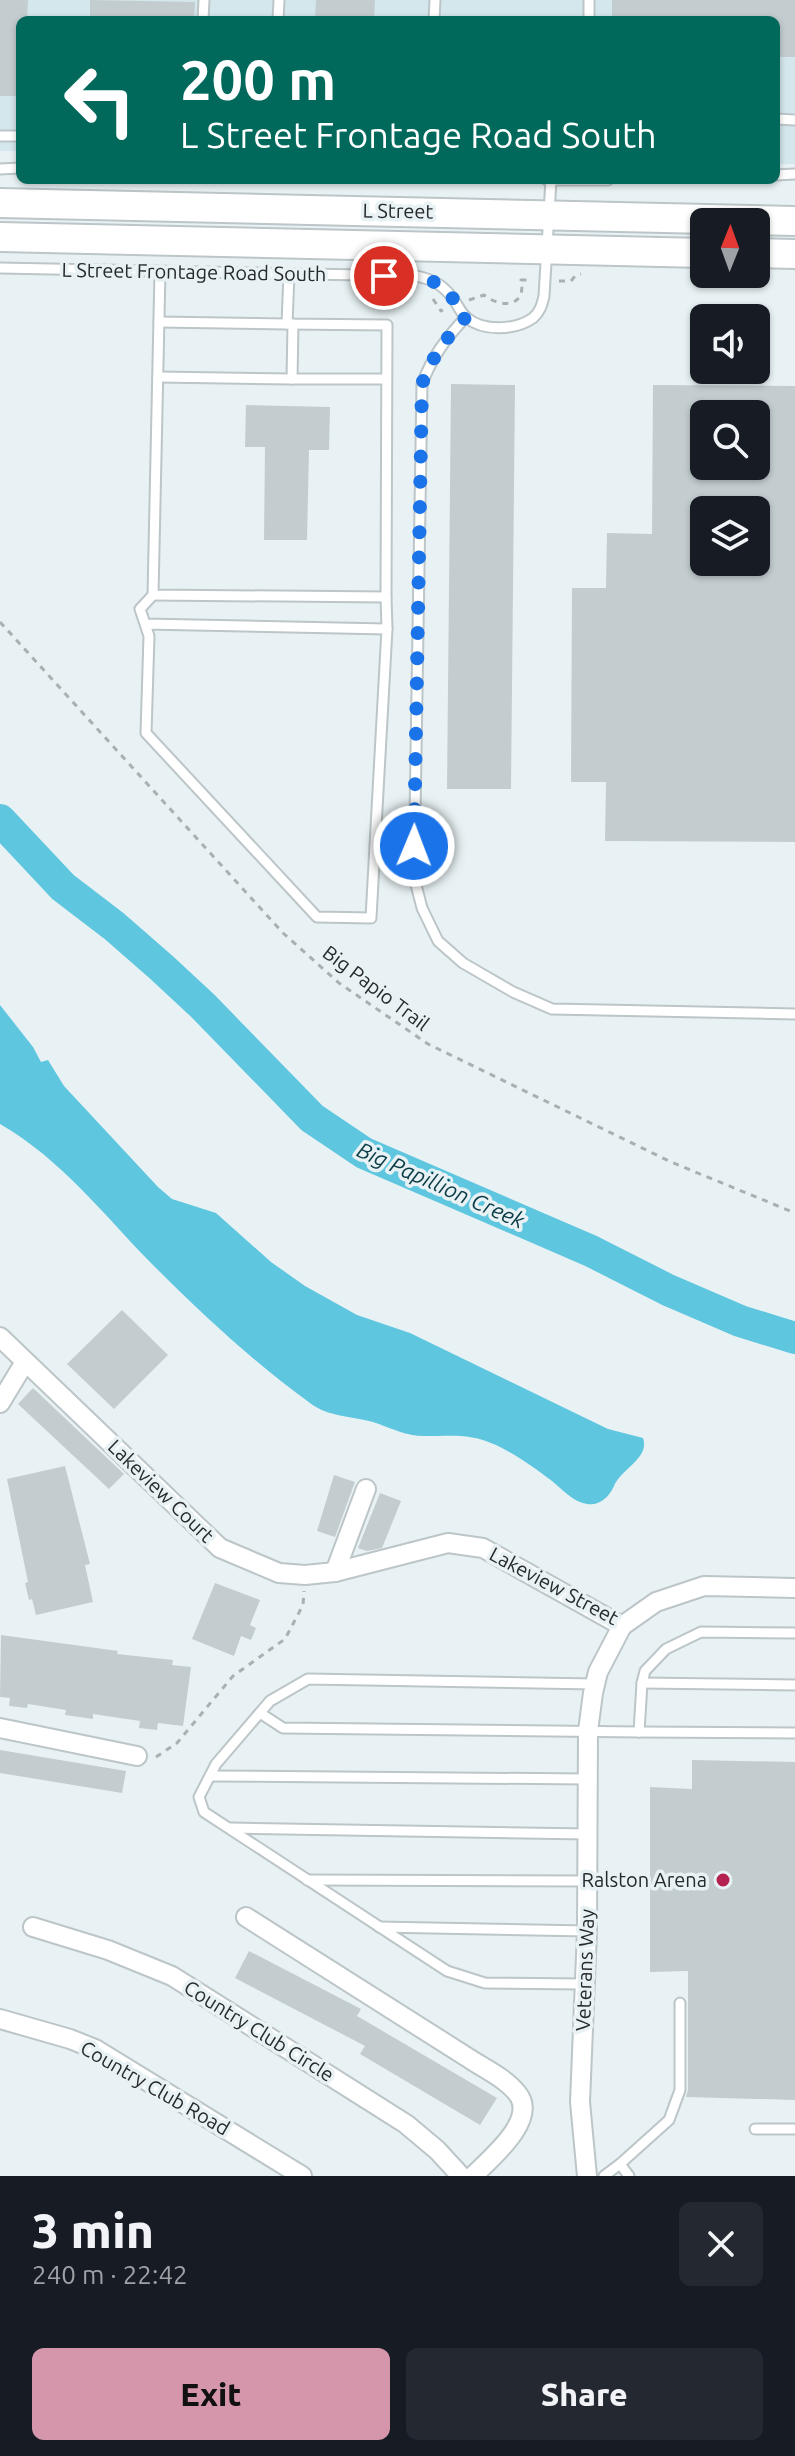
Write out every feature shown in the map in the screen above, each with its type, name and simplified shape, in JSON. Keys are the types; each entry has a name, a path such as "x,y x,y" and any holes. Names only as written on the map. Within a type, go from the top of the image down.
{"main road":[{"name":"L Street","path":"0,203 789,220"},
{"name":"L Street","path":"0,237 690,253"},
{"path":"770,254 795,256"}],"street":[{"name":"Lakeview Court","path":"0,1337 220,1548 279,1573 305,1575 335,1572 448,1543"},
{"path":"0,1403 25,1362"},
{"path":"335,1572 366,1489"},
{"name":"Lakeview Street","path":"448,1543 483,1548 622,1626 656,1602 704,1586 795,1588"},
{"name":"Veterans Way","path":"587,2176 580,2102 587,1931 588,1731 598,1672 622,1626"},
{"path":"0,1728 137,1756"},
{"path":"246,1917 495,2075 519,2095 523,2115 517,2127 473,2176"},
{"name":"Country Club Circle","path":"33,1927 121,1954 172,1976 406,2124 437,2150 461,2176"},
{"name":"Country Club Road","path":"0,2019 95,2049 302,2176"}],"lane":[{"path":"549,184 541,308 534,317 510,327 482,326 466,317 443,342 429,364 422,384 414,877 422,908 438,941 463,963 513,992 552,1009 795,1014"},
{"name":"L Street Frontage Road South","path":"0,268 416,276 432,279 445,288 466,317"},
{"path":"159,322 387,325 387,629 371,918 317,917 146,733 149,636 140,609 153,595 160,271"},
{"path":"289,274 292,379"},
{"path":"158,377 386,379"},
{"path":"153,595 386,597"},
{"path":"145,624 387,629"},
{"path":"639,1732 645,1671 666,1649 701,1632 795,1633"},
{"path":"585,1984 485,1983 447,1971 204,1812 199,1797 216,1764 270,1701 308,1679 595,1684"},
{"path":"642,1683 795,1685"},
{"path":"260,1713 283,1728 795,1733"},
{"path":"210,1776 588,1779"},
{"path":"229,1828 588,1834"},
{"path":"306,1880 587,1881"},
{"path":"379,1927 587,1931"},
{"path":"604,2176 669,2120 680,2090 680,2003"},
{"path":"755,2129 795,2129"},
{"path":"620,2164 629,2176"}],"path":[{"name":"Big Papio Trail","path":"0,622 283,933 339,983 428,1044 671,1162 795,1213"},
{"path":"137,1756 156,1757 177,1743 233,1676 285,1639 303,1605 305,1575"}],"shaded area":[{"path":"0,0 795,0 795,164 780,164 780,16 16,16 16,151 0,151"}],"water":[{"path":"0,1005 41,1062 48,1060 64,1086 172,1199 216,1213 271,1262 305,1286 357,1315 410,1333 608,1429 643,1438 643,1451 639,1457 607,1497 596,1504 587,1504 572,1498 518,1457 487,1441 461,1436 411,1435 317,1408 268,1371 208,1318 62,1170 0,1124"}],"building":[{"path":"0,0 28,0 27,16 16,16 16,96 0,96"},
{"path":"90,0 195,2 194,16 90,16"},
{"path":"316,0 375,0 374,16 315,16"},
{"path":"612,0 795,0 795,57 780,57 780,16 612,16"},
{"path":"451,384 515,385 511,789 447,789"},
{"path":"653,385 795,386 795,842 605,841 606,782 571,782 572,588 606,588 607,533 652,534"},
{"path":"246,405 330,407 329,450 309,450 307,540 264,540 265,447 245,447"},
{"path":"122,1310 168,1355 114,1409 67,1364"},
{"path":"33,1388 124,1474 109,1489 18,1404"},
{"path":"65,1466 90,1564 85,1565 93,1602 36,1615 25,1583 28,1582 7,1479"},
{"path":"334,1475 355,1482 335,1537 317,1531"},
{"path":"380,1493 401,1501 382,1548 367,1551 358,1548"},
{"path":"215,1583 260,1600 250,1625 256,1628 251,1640 241,1636 234,1656 192,1639"},
{"path":"1,1635 173,1660 172,1665 191,1667 183,1726 158,1723 157,1730 139,1728 140,1721 93,1714 93,1719 65,1715 66,1710 28,1704 27,1708 9,1706 10,1698 0,1697"},
{"path":"0,1750 126,1771 122,1793 0,1773"},
{"name":"Ralston Arena","path":"692,1760 795,1762 795,2100 686,2097 688,1971 650,1972 650,1787 692,1789"},
{"path":"249,1951 361,2009 357,2016 497,2098 480,2125 360,2054 365,2046 235,1978"}],"waterway":[{"name":"Big Papillion Creek","path":"0,820 63,887 114,926 203,1006 312,1118 364,1153 591,1251 668,1290 740,1321 795,1338"}],"place":[{"name":"Ralston Arena","path":"723,1880"}],"route":[{"path":"384,276 432,279 445,288 466,317 443,342 429,364 422,384 414,846"}]}
